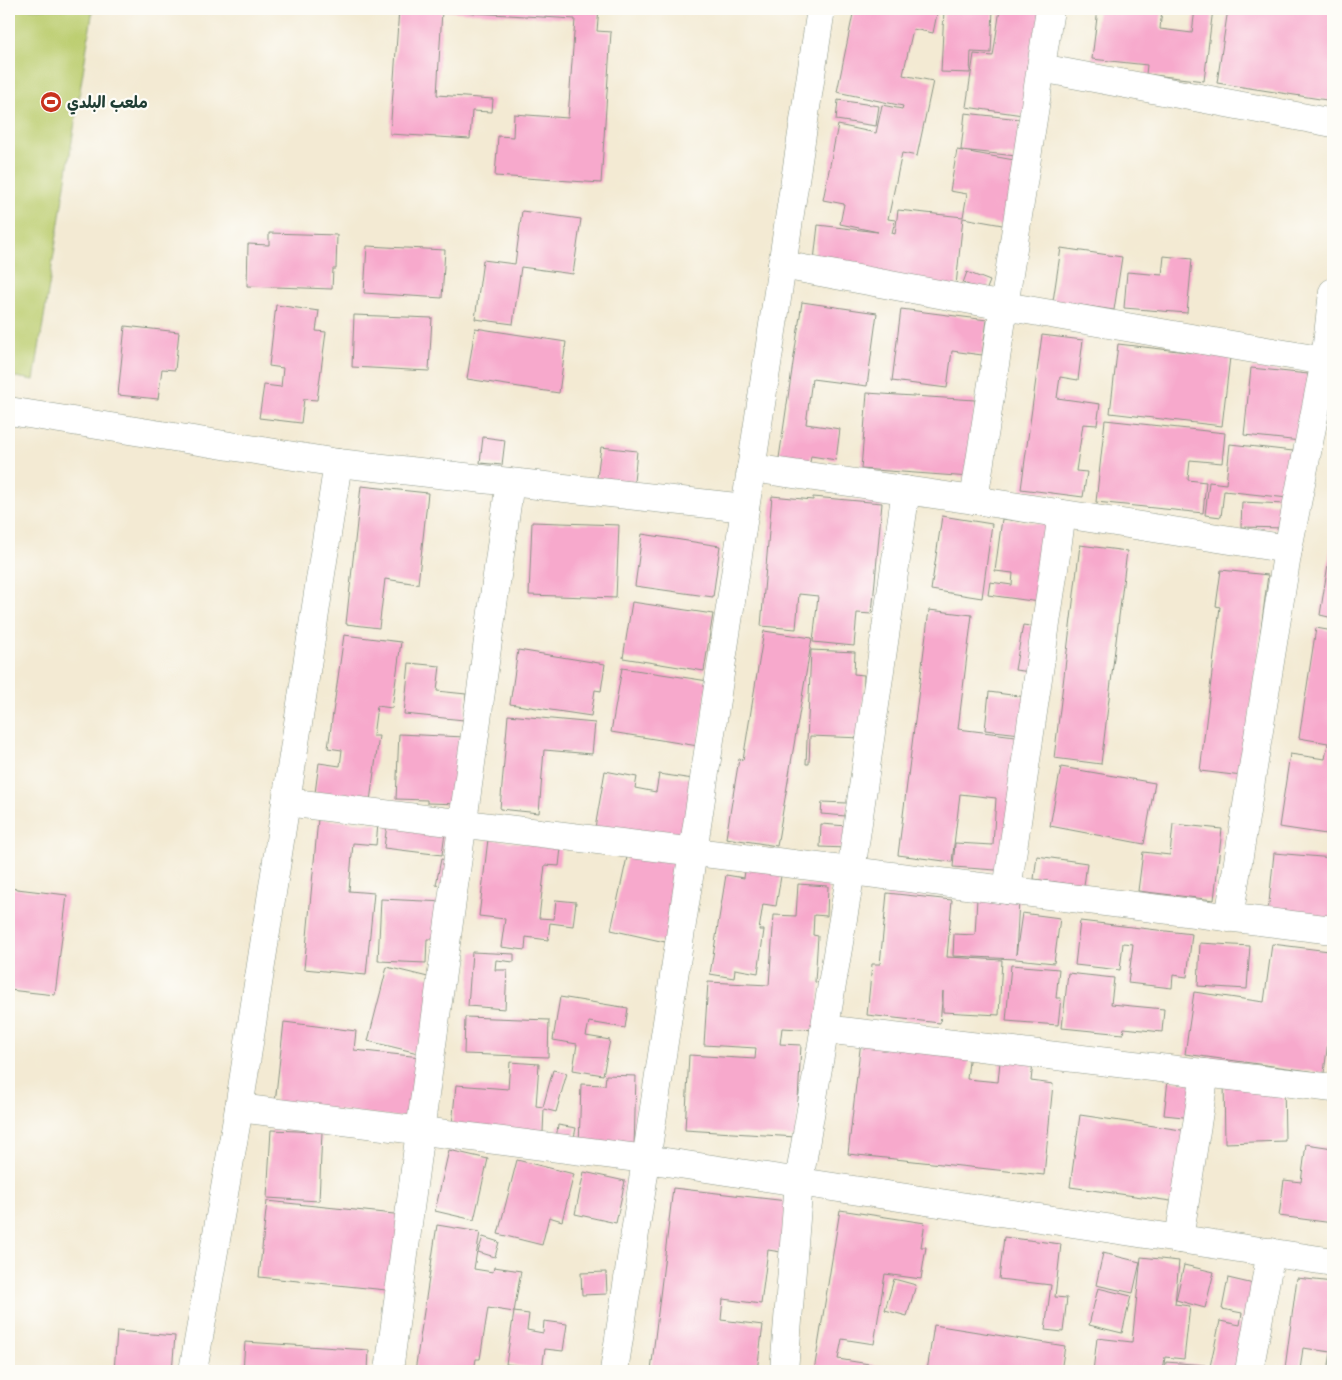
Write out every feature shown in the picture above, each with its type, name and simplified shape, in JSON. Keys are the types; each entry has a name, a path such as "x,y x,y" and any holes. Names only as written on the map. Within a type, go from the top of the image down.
{"street":[{"path":"614,1371 821,9"},
{"path":"974,500 1050,9"},
{"path":"1041,68 1333,123"},
{"path":"782,265 1004,306 1325,361"},
{"path":"1229,918 1288,548 1325,361 1333,292"},
{"path":"9,411 338,463 745,508"},
{"path":"193,1371 239,1108 338,463"},
{"path":"751,468 1288,548"},
{"path":"388,1371 510,482"},
{"path":"784,1371 799,1181 851,870 906,490"},
{"path":"1006,890 1062,514"},
{"path":"286,802 1333,930"},
{"path":"824,1029 1333,1088"},
{"path":"1179,1239 1205,1073"},
{"path":"239,1108 646,1158 1333,1262"},
{"path":"1249,1371 1271,1252"}],"green space":[{"name":"ملعب البلدي","path":"9,9 93,9 34,380 9,376"}],"building":[{"path":"399,9 599,9 597,31 611,32 601,183 495,176 498,136 513,137 514,114 568,118 575,19 442,11 437,95 493,99 492,112 472,111 470,139 390,134"},
{"path":"854,9 938,9 933,33 913,29 903,75 933,81 917,156 902,153 888,219 895,220 892,233 895,234 898,210 963,217 967,194 950,191 957,150 1020,161 1008,226 963,218 955,295 812,278 818,225 878,232 840,224 844,204 823,200 838,125 876,133 882,105 902,109 903,106 837,92"},
{"path":"944,9 993,9 991,53 971,52 970,73 941,72"},
{"path":"1000,9 1046,9 1030,116 966,107 974,54 993,56"},
{"path":"1098,9 1162,9 1160,29 1192,33 1195,9 1213,9 1204,81 1146,74 1147,65 1092,59"},
{"path":"1228,9 1333,9 1333,101 1217,83"},
{"path":"838,100 879,106 876,126 836,120"},
{"path":"965,113 1020,119 1016,156 961,150"},
{"path":"522,211 581,219 573,274 521,267 513,324 475,319 483,260 515,264"},
{"path":"269,233 337,235 336,269 333,269 332,289 247,286 248,244 269,245"},
{"path":"367,246 445,250 442,298 364,293"},
{"path":"1061,248 1122,257 1114,310 1053,301"},
{"path":"1164,256 1192,259 1187,313 1124,308 1127,272 1162,275"},
{"path":"967,272 990,281 986,291 963,283"},
{"path":"802,302 877,313 867,386 812,379 806,424 840,429 836,460 811,456 809,469 778,465"},
{"path":"276,305 319,311 316,331 326,332 317,400 304,399 301,423 259,418 264,385 281,387 283,368 269,366"},
{"path":"901,309 987,320 982,355 952,351 947,388 892,381"},
{"path":"354,315 432,318 429,371 352,367"},
{"path":"125,326 179,332 175,370 162,369 158,399 118,395"},
{"path":"475,328 566,342 559,393 467,379"},
{"path":"1042,335 1083,340 1078,380 1060,377 1057,398 1100,404 1097,425 1083,424 1076,471 1087,472 1083,497 1021,489"},
{"path":"1118,344 1230,357 1222,426 1110,413"},
{"path":"1251,368 1308,374 1301,441 1244,435"},
{"path":"867,393 975,400 970,477 861,469"},
{"path":"1105,420 1225,433 1222,463 1190,460 1188,480 1206,482 1203,513 1096,502"},
{"path":"483,437 505,440 502,465 480,463"},
{"path":"1230,444 1293,451 1288,498 1224,491 1221,517 1205,515 1209,482 1226,484"},
{"path":"601,447 637,451 634,482 597,478"},
{"path":"361,486 428,493 418,584 385,579 379,628 346,624"},
{"path":"772,496 813,500 813,497 882,503 872,614 857,613 854,646 813,642 818,596 799,594 796,629 761,626"},
{"path":"1242,502 1285,504 1285,528 1241,527"},
{"path":"942,516 992,524 982,598 931,590"},
{"path":"1002,519 1057,526 1047,603 988,595 990,582 1012,585 1013,573 995,571"},
{"path":"532,522 619,525 616,598 529,595"},
{"path":"642,534 720,546 713,597 635,586"},
{"path":"1333,539 1333,618 1320,615"},
{"path":"1080,545 1127,551 1101,764 1054,758"},
{"path":"1221,570 1268,575 1242,776 1200,771 1220,607 1216,606"},
{"path":"632,602 713,614 704,671 623,658"},
{"path":"929,610 972,615 958,729 1024,737 1010,871 953,867 955,843 993,845 996,798 960,794 952,862 898,855"},
{"path":"1023,625 1045,628 1039,673 1015,670"},
{"path":"1316,628 1333,631 1333,835 1279,827 1290,754 1325,759 1328,743 1299,738"},
{"path":"764,631 812,638 777,846 726,838 739,759 743,760"},
{"path":"344,635 401,642 392,708 377,706 373,736 379,736 370,801 315,793 319,763 340,766 342,750 328,748"},
{"path":"518,650 605,664 601,691 595,690 591,716 510,704"},
{"path":"811,650 855,652 854,674 864,675 862,738 810,736 809,764 806,764"},
{"path":"409,663 440,666 437,691 466,694 464,720 404,714"},
{"path":"622,668 708,681 698,746 611,732"},
{"path":"989,692 1034,698 1029,735 985,730"},
{"path":"508,715 595,723 592,754 544,750 539,813 500,809"},
{"path":"399,734 465,737 461,804 427,803 427,800 396,799"},
{"path":"1061,767 1155,783 1144,844 1050,826"},
{"path":"605,771 637,777 635,788 656,792 659,774 693,779 682,843 595,828"},
{"path":"822,802 847,803 846,816 821,814"},
{"path":"318,819 378,824 376,845 353,843 349,891 374,893 366,975 304,969"},
{"path":"387,824 445,832 442,855 384,848"},
{"path":"821,824 847,826 846,848 820,847"},
{"path":"1173,824 1222,829 1214,900 1138,891 1143,852 1170,855"},
{"path":"488,839 561,848 559,866 545,865 539,918 554,919 556,900 576,902 573,926 550,923 548,940 526,937 525,950 501,947 505,919 479,916"},
{"path":"629,848 683,860 665,942 611,930"},
{"path":"1274,853 1333,858 1333,919 1268,913"},
{"path":"1037,856 1087,863 1084,886 1034,879"},
{"path":"441,859 456,862 450,888 436,885"},
{"path":"746,864 782,870 776,906 763,904 759,930 764,930 758,973 735,969 734,978 710,974 726,875 744,878"},
{"path":"798,884 828,886 827,916 814,915 813,935 818,936 815,982 820,983 817,1030 782,1028 780,1044 801,1045 796,1137 685,1130 689,1055 755,1059 756,1048 704,1045 708,982 769,985 774,915 796,916"},
{"path":"9,888 67,895 55,995 9,990"},
{"path":"887,893 952,900 947,957 1002,960 999,1015 943,1012 943,991 940,1023 867,1015 872,964 880,964"},
{"path":"977,898 1019,900 1016,955 1022,913 1060,918 1054,963 953,956 954,934 975,935"},
{"path":"381,899 445,902 443,939 427,939 426,963 378,961"},
{"path":"1080,921 1192,934 1187,977 1173,975 1172,988 1128,983 1133,944 1123,943 1120,970 1075,965"},
{"path":"1200,943 1250,946 1247,989 1198,986"},
{"path":"1272,944 1329,951 1327,962 1333,963 1333,1018 1331,1018 1324,1073 1185,1054 1194,992 1264,1002"},
{"path":"472,952 514,954 514,962 496,960 495,970 507,970 505,1009 468,1006"},
{"path":"1011,965 1059,969 1056,998 1061,998 1058,1025 1006,1021"},
{"path":"387,967 436,979 418,1053 368,1041"},
{"path":"1068,973 1114,978 1111,1004 1164,1009 1162,1032 1124,1028 1123,1034 1062,1028"},
{"path":"560,997 628,1008 625,1028 589,1022 586,1036 610,1040 603,1075 573,1070 577,1044 553,1040"},
{"path":"465,1017 549,1020 548,1057 464,1054"},
{"path":"284,1022 356,1031 354,1050 421,1057 414,1119 275,1103"},
{"path":"862,1032 971,1043 967,1079 998,1082 1001,1051 1034,1054 1031,1081 1053,1084 1044,1175 848,1154"},
{"path":"510,1062 539,1064 536,1106 543,1107 553,1070 567,1073 556,1112 544,1109 543,1132 452,1125 456,1085 508,1089"},
{"path":"606,1075 636,1076 634,1148 579,1147 581,1084 605,1085"},
{"path":"1168,1080 1198,1084 1193,1118 1164,1115"},
{"path":"1284,1080 1285,1141 1225,1143 1224,1082"},
{"path":"1080,1115 1188,1131 1178,1202 1070,1187"},
{"path":"558,1125 576,1128 573,1142 556,1139"},
{"path":"271,1130 322,1132 319,1201 267,1198"},
{"path":"1306,1144 1333,1148 1333,1223 1279,1216 1284,1180 1301,1182"},
{"path":"449,1150 488,1159 474,1220 435,1211"},
{"path":"517,1160 574,1174 562,1221 549,1217 542,1245 498,1234"},
{"path":"584,1172 625,1181 616,1223 575,1214"},
{"path":"673,1188 787,1201 781,1252 768,1250 761,1304 723,1299 721,1320 763,1325 757,1371 651,1371"},
{"path":"267,1201 404,1215 396,1291 259,1277"},
{"path":"840,1210 925,1223 921,1247 926,1247 921,1279 885,1274 874,1344 842,1339 838,1359 906,1371 814,1371"},
{"path":"437,1225 480,1232 474,1269 493,1272 494,1267 521,1271 514,1312 488,1308 480,1359 476,1359 474,1371 415,1371"},
{"path":"483,1237 499,1242 495,1257 478,1252"},
{"path":"1004,1237 1061,1244 1055,1297 1067,1298 1063,1332 1045,1330 1051,1285 999,1279"},
{"path":"1103,1253 1140,1262 1133,1293 1096,1285"},
{"path":"1141,1257 1179,1261 1175,1304 1190,1306 1184,1359 1165,1357 1163,1371 1093,1371 1097,1338 1132,1342"},
{"path":"1184,1265 1214,1272 1205,1308 1176,1300"},
{"path":"606,1272 607,1294 582,1295 581,1273"},
{"path":"1228,1278 1258,1285 1239,1371 1209,1371 1220,1321 1240,1325 1242,1313 1222,1309"},
{"path":"1297,1278 1333,1282 1333,1371 1328,1371 1331,1352 1303,1348 1300,1370 1285,1368"},
{"path":"894,1279 916,1285 907,1316 885,1310"},
{"path":"1098,1288 1131,1296 1122,1333 1089,1325"},
{"path":"514,1312 529,1314 527,1330 543,1333 544,1321 567,1324 563,1351 545,1349 542,1369 506,1364"},
{"path":"934,1325 1065,1346 1061,1371 927,1371"},
{"path":"117,1331 175,1336 172,1371 114,1371"},
{"path":"245,1342 369,1350 368,1371 243,1371"},
{"path":"1166,1362 1205,1365 1205,1371 1165,1371"}],"place":[{"name":"ملعب البلدي","path":"51,102"}]}
